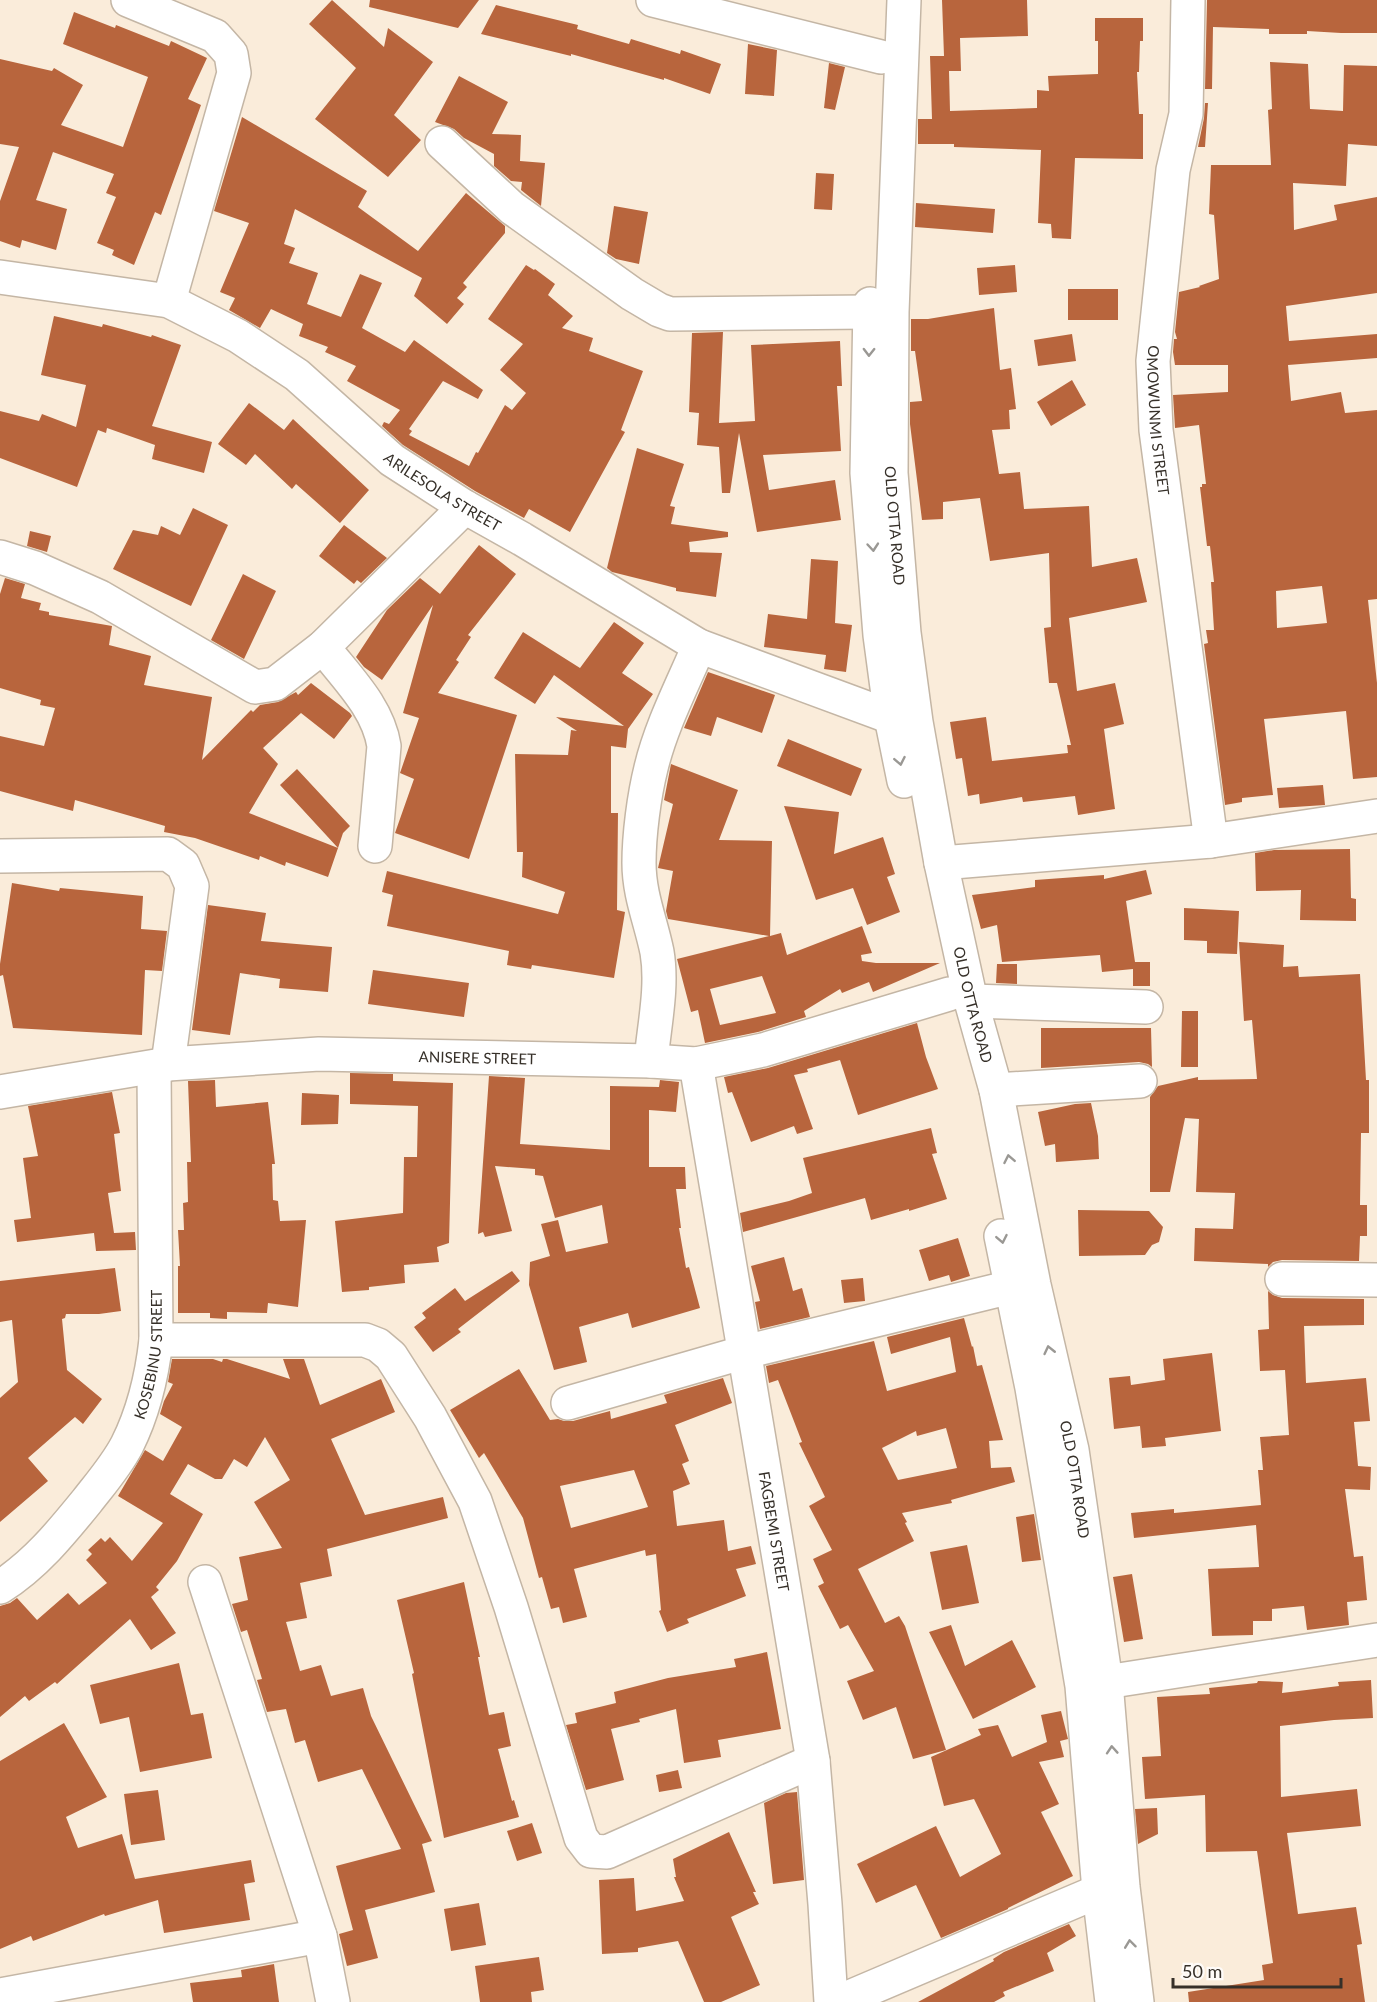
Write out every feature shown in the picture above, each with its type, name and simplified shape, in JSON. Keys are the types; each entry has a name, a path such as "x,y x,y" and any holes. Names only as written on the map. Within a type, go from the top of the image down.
{"street":[{"path":"128,0 215,36 231,54 234,73 169,301"},
{"path":"653,0 881,57"},
{"name":"OLD OTTA ROAD","path":"884,0 869,312 867,473 880,635 891,717 924,881 960,997 996,1090 1034,1285 1082,1686 1099,1891 1112,2002"},
{"name":"OLD OTTA ROAD","path":"904,0 892,312 891,473 904,633 960,997 954,1023 975,1102 1011,1287 1045,1386 1072,1450 1106,1682 1122,1887 1137,2002"},
{"name":"OMOWUNMI STREET","path":"1188,0 1186,114 1173,170 1153,361 1156,430 1211,841"},
{"path":"442,143 512,208 632,294 659,310 670,314 869,312"},
{"name":"ARILESOLA STREET","path":"0,277 169,301 238,336 297,375 392,460 465,507 699,646 891,717"},
{"path":"0,557 35,568 100,597 255,687 275,684 323,647 465,507"},
{"path":"651,1061 659,980 657,954 641,894 639,864 641,830 650,770 661,736 699,646"},
{"path":"323,647 372,711 381,731 384,746 375,846"},
{"path":"941,863 1211,841 1377,816"},
{"name":"KOSEBINU STREET","path":"0,856 168,854 183,865 192,886 161,1065 156,1340 152,1374 127,1445 107,1477 64,1530 20,1574 0,1587"},
{"name":"ANISERE STREET","path":"0,1092 161,1065 319,1054 651,1061 696,1064 763,1050 960,997 1146,1007"},
{"name":"FAGBEMI STREET","path":"696,1064 813,1761 831,2002"},
{"path":"996,1090 1140,1081"},
{"path":"1282,1279 1377,1280"},
{"path":"568,1402 745,1352 1011,1287"},
{"path":"156,1340 365,1340 378,1345 390,1356 430,1416 475,1501 511,1606 581,1838 591,1851 607,1852 813,1761"},
{"path":"205,1582 320,1936 333,2002"},
{"path":"1106,1682 1377,1640"},
{"path":"838,2002 1099,1891"},
{"path":"0,1995 320,1936"}],"building":[{"path":"332,0 384,47 388,28 433,62 394,115 421,140 388,177 315,119 356,68 309,24"},
{"path":"370,0 479,0 458,28 369,7"},
{"path":"942,0 1027,0 1028,36 960,38 961,71 949,71 950,111 1037,108 1037,90 1049,91 1048,76 1098,74 1095,18 1143,18 1143,41 1140,41 1139,72 1137,72 1139,114 1143,114 1143,159 1075,158 1071,239 1052,238 1051,224 1038,223 1041,150 918,144 918,119 932,119 930,56 944,56"},
{"path":"1207,0 1377,0 1377,33 1307,31 1307,34 1269,34 1269,29 1213,27 1212,89 1205,89"},
{"path":"496,5 578,25 577,29 629,44 631,39 680,54 681,50 721,64 710,94 664,78 664,80 571,54 571,56 481,34"},
{"path":"74,12 115,28 116,25 169,46 171,41 207,58 188,99 201,105 161,215 155,212 134,265 112,255 114,250 97,243 116,197 106,193 114,174 53,152 36,200 67,209 56,250 22,240 20,248 0,241 0,201 19,147 0,144 0,59 52,71 54,68 83,85 61,125 123,147 148,77 63,44"},
{"path":"748,44 777,50 774,96 745,94"},
{"path":"1270,62 1308,64 1310,109 1343,111 1344,65 1377,66 1377,146 1348,144 1346,186 1293,183 1294,230 1337,220 1334,205 1377,197 1377,293 1286,306 1289,341 1377,334 1377,358 1288,365 1291,401 1341,392 1345,413 1377,410 1377,599 1368,600 1377,683 1377,777 1353,779 1346,711 1264,719 1273,795 1242,798 1242,802 1225,805 1204,644 1208,643 1206,630 1214,630 1211,582 1214,582 1200,487 1206,484 1199,425 1175,428 1173,395 1228,392 1228,365 1175,365 1173,352 1174,339 1177,339 1175,332 1179,292 1219,279 1214,215 1209,214 1211,165 1271,165 1268,110 1272,109","holes":["1322,586 1327,623 1277,628 1276,591"]},
{"path":"829,63 845,67 835,110 824,108"},
{"path":"459,76 508,102 492,134 521,135 520,161 545,163 541,206 521,190 522,182 511,181 494,166 494,154 464,138 454,129 435,122"},
{"path":"1205,103 1208,103 1205,147 1198,147 1204,118"},
{"path":"242,117 367,191 358,207 418,251 466,193 505,226 505,233 463,283 467,287 457,298 464,304 447,324 414,296 422,278 295,209 284,244 295,248 289,263 318,273 307,304 341,317 360,274 382,283 362,328 405,352 414,340 483,390 478,399 443,381 409,429 412,431 409,435 469,466 505,405 512,410 526,393 500,370 523,344 488,319 526,265 555,284 548,295 573,316 562,328 593,338 589,351 643,371 621,430 625,432 570,532 529,509 524,518 475,491 403,445 382,426 384,422 389,424 400,410 347,381 356,366 325,352 328,347 299,336 303,324 271,309 260,328 229,310 235,298 220,292 249,223 214,211"},
{"path":"816,173 834,174 832,210 814,209"},
{"path":"916,203 995,209 993,233 915,227"},
{"path":"614,206 648,212 639,264 616,259 607,253"},
{"path":"1015,265 1017,292 979,295 977,268"},
{"path":"1068,289 1118,289 1118,320 1068,320"},
{"path":"994,308 1000,370 1011,368 1016,409 1009,410 1010,429 992,430 999,474 1020,472 1024,509 1089,506 1092,567 1137,558 1147,602 1069,618 1077,691 1115,683 1124,724 1104,729 1115,809 1078,815 1075,796 1023,802 1022,797 980,804 979,794 968,796 962,758 956,759 950,722 986,717 992,761 1068,753 1067,745 1071,745 1057,683 1049,683 1044,628 1051,627 1049,553 990,561 980,498 943,502 943,519 922,520 910,424 910,402 922,401 915,351 911,351 911,319 928,319"},
{"path":"54,316 102,327 103,324 151,337 152,335 181,345 152,426 212,442 204,473 152,459 155,445 107,428 106,433 98,430 77,487 0,458 0,411 39,421 42,414 76,427 86,385 41,375"},
{"path":"723,332 719,423 755,421 751,345 840,341 842,386 837,386 841,451 763,455 769,490 835,480 841,520 757,532 739,433 730,493 722,493 719,447 697,445 699,413 689,412 692,333"},
{"path":"1072,334 1076,361 1038,366 1034,340"},
{"path":"1072,380 1086,405 1051,426 1037,402"},
{"path":"249,403 284,430 293,419 369,490 340,523 296,484 292,489 255,454 246,465 218,444"},
{"path":"637,448 684,464 670,506 675,507 671,524 728,532 728,537 689,542 690,552 722,553 716,597 676,591 676,588 612,572 607,568"},
{"path":"193,508 228,525 191,606 113,569 133,530 158,535 161,526 180,535"},
{"path":"344,525 387,558 361,583 357,580 354,584 319,556"},
{"path":"30,531 51,536 47,552 27,546"},
{"path":"479,545 516,574 468,635 471,637 456,660 459,662 438,693 517,715 469,859 395,833 414,779 400,773 419,718 403,713 433,605 382,680 364,667 356,657 387,610 420,578 440,594"},
{"path":"811,559 838,561 835,623 852,625 846,672 824,669 826,655 764,647 768,614 807,619"},
{"path":"243,574 276,591 244,659 211,640"},
{"path":"5,578 25,584 21,598 41,603 39,610 49,612 49,615 112,626 109,645 151,656 144,685 212,697 202,760 251,710 253,712 260,705 278,702 296,692 298,695 311,683 350,713 352,716 334,739 301,713 263,748 278,764 249,813 338,848 328,877 286,862 285,866 260,856 259,860 195,838 164,832 165,826 75,800 73,811 0,791 0,736 44,746 55,708 40,705 41,700 0,688 0,594"},
{"path":"614,622 644,643 622,673 653,694 628,729 626,748 611,746 611,813 618,813 617,910 625,912 614,978 532,965 531,969 507,965 509,951 387,926 393,895 382,892 387,871 558,914 565,892 522,877 523,852 517,852 515,754 568,755 571,730 577,731 556,717 624,726 554,675 535,704 494,678 523,632 580,668"},
{"path":"708,672 775,695 762,733 717,717 711,736 684,728"},
{"path":"788,739 862,769 851,796 777,766"},
{"path":"671,764 738,790 719,840 772,841 770,936 781,933 787,955 862,926 872,953 861,955 862,961 940,963 873,992 869,982 842,993 840,989 804,1011 806,1017 758,1032 705,1043 698,1010 691,1012 677,959 769,936 668,919 666,911 673,871 658,868 673,804 664,800","holes":["762,976 776,1013 720,1025 710,989"]},
{"path":"297,769 350,826 343,833 338,848 280,785"},
{"path":"1323,785 1325,805 1279,808 1277,788"},
{"path":"784,806 839,812 834,854 883,837 895,874 887,877 900,912 867,925 853,888 816,900"},
{"path":"1350,849 1351,898 1356,899 1356,921 1300,920 1301,890 1256,891 1255,853 1274,850"},
{"path":"1146,870 1152,894 1126,901 1135,962 1150,962 1150,986 1133,986 1133,969 1102,972 1100,955 1002,962 997,925 981,929 972,895 1035,887 1035,880 1104,875 1104,879"},
{"path":"12,883 59,891 60,888 143,896 141,929 167,931 162,971 145,970 142,1035 13,1028 3,975 0,976"},
{"path":"208,905 266,913 261,941 332,947 328,992 279,988 280,979 240,973 230,1035 192,1030"},
{"path":"1184,908 1239,911 1237,954 1207,953 1207,941 1184,940"},
{"path":"1239,942 1284,945 1283,967 1298,966 1299,977 1360,974 1366,1080 1369,1080 1369,1133 1361,1133 1360,1205 1367,1205 1367,1236 1360,1236 1359,1261 1282,1260 1273,1262 1268,1267 1268,1264 1194,1261 1195,1228 1233,1229 1235,1193 1196,1192 1199,1119 1185,1118 1170,1192 1150,1192 1150,1097 1158,1086 1198,1077 1198,1080 1257,1079 1252,1020 1244,1021"},
{"path":"997,964 1017,964 1017,984 996,983"},
{"path":"373,970 469,983 464,1017 368,1004"},
{"path":"1182,1011 1198,1011 1198,1067 1181,1067"},
{"path":"917,1023 938,1089 858,1115 840,1060 807,1069 808,1072 794,1075 813,1129 797,1134 794,1126 751,1142 732,1092 728,1093 724,1077 768,1068"},
{"path":"1041,1028 1151,1028 1152,1067 1139,1062 1041,1068"},
{"path":"350,1073 393,1074 393,1081 453,1083 449,1243 437,1247 439,1262 404,1265 405,1283 369,1287 369,1290 342,1292 335,1221 403,1213 404,1157 417,1157 418,1106 350,1104"},
{"path":"489,1076 525,1078 520,1144 610,1150 610,1086 659,1087 660,1080 679,1082 676,1112 649,1110 649,1167 685,1167 686,1189 676,1189 681,1228 679,1228 686,1268 689,1267 700,1308 632,1328 628,1313 579,1327 587,1362 554,1370 529,1285 530,1262 550,1256 541,1224 558,1220 566,1252 608,1243 602,1205 555,1218 543,1176 535,1175 535,1169 495,1166 512,1231 485,1237 483,1232 478,1234"},
{"path":"215,1080 216,1107 268,1102 275,1164 272,1164 273,1200 278,1201 280,1221 306,1220 298,1307 268,1303 267,1313 227,1312 227,1319 210,1318 210,1313 178,1313 178,1266 180,1266 178,1230 184,1230 183,1203 188,1202 187,1162 191,1162 188,1081"},
{"path":"112,1092 120,1133 114,1134 121,1191 108,1193 114,1233 135,1232 136,1250 96,1251 94,1233 17,1242 14,1220 31,1218 23,1158 38,1156 28,1106"},
{"path":"302,1093 339,1095 338,1124 301,1125"},
{"path":"1091,1103 1098,1136 1099,1159 1056,1162 1055,1144 1045,1146 1038,1112"},
{"path":"931,1128 937,1153 932,1154 947,1199 871,1220 865,1198 743,1232 740,1213 812,1193 803,1158"},
{"path":"1078,1210 1149,1211 1163,1227 1159,1242 1152,1245 1145,1255 1079,1256"},
{"path":"958,1238 970,1276 951,1282 949,1275 929,1281 919,1250"},
{"path":"784,1257 793,1291 802,1288 810,1317 760,1329 755,1302 760,1301 751,1266"},
{"path":"115,1268 121,1311 66,1314 62,1319 67,1370 102,1399 83,1424 75,1417 28,1458 48,1481 0,1522 0,1398 18,1382 12,1320 0,1322 0,1281"},
{"path":"512,1271 520,1281 458,1329 461,1332 433,1352 414,1327 426,1318 422,1313 455,1288 465,1301"},
{"path":"863,1278 865,1301 844,1303 841,1280"},
{"path":"1268,1291 1282,1298 1364,1299 1364,1325 1304,1326 1306,1383 1366,1378 1370,1421 1354,1422 1358,1466 1371,1467 1370,1490 1345,1489 1354,1557 1363,1556 1367,1600 1347,1602 1349,1625 1307,1630 1304,1606 1272,1609 1272,1621 1253,1621 1253,1635 1212,1636 1208,1569 1259,1567 1256,1525 1134,1538 1131,1513 1174,1509 1174,1513 1261,1505 1258,1470 1263,1470 1260,1437 1289,1435 1285,1370 1260,1371 1258,1330 1269,1329"},
{"path":"964,1318 977,1366 982,1365 1003,1440 989,1441 991,1468 1011,1467 1015,1482 951,1500 952,1503 902,1513 914,1541 858,1569 885,1623 899,1616 905,1626 946,1750 913,1759 896,1707 863,1720 847,1681 874,1671 848,1625 840,1629 818,1586 824,1583 813,1559 832,1550 809,1506 825,1497 799,1443 802,1442 778,1380 769,1383 766,1366 874,1341 887,1391 956,1372 950,1337 891,1354 887,1337","holes":["946,1428 957,1468 898,1480 882,1448 916,1431 917,1436"]},
{"path":"1212,1353 1221,1431 1165,1438 1166,1446 1142,1448 1140,1426 1114,1429 1109,1378 1130,1376 1131,1385 1165,1380 1163,1359"},
{"path":"172,1359 213,1359 222,1362 223,1359 227,1359 290,1379 283,1359 304,1359 320,1405 381,1379 395,1412 331,1439 365,1515 443,1497 448,1518 327,1549 332,1576 300,1583 307,1618 286,1622 300,1671 321,1665 331,1696 363,1688 371,1716 432,1841 422,1844 435,1892 365,1910 378,1958 347,1966 339,1934 353,1930 336,1866 401,1849 362,1769 318,1782 305,1740 295,1743 286,1709 267,1712 257,1680 262,1679 247,1630 241,1632 232,1604 248,1600 239,1557 282,1548 254,1502 290,1480 265,1437 247,1467 234,1459 222,1479 215,1479 188,1464 170,1494 203,1514 177,1561 156,1587 159,1590 151,1597 176,1633 151,1650 130,1619 57,1684 55,1682 29,1701 25,1696 0,1717 0,1606 17,1598 37,1620 68,1593 79,1605 107,1583 86,1560 92,1554 88,1550 101,1538 105,1542 110,1537 132,1561 163,1523 118,1496 145,1450 163,1461 182,1427 160,1414 173,1384 168,1382"},
{"path":"519,1369 550,1420 564,1421 573,1421 610,1411 611,1419 667,1403 664,1395 723,1378 732,1403 675,1425 689,1461 682,1464 690,1484 673,1491 677,1526 724,1520 728,1551 751,1546 756,1564 736,1569 746,1596 687,1619 689,1623 667,1632 659,1611 661,1610 656,1554 646,1556 645,1550 574,1569 587,1617 563,1623 559,1607 551,1609 542,1577 539,1578 523,1518 484,1453 479,1458 450,1410","holes":["634,1470 648,1507 571,1528 560,1486"]},
{"path":"1034,1514 1041,1560 1022,1562 1016,1517"},
{"path":"967,1545 979,1603 942,1610 930,1552"},
{"path":"1132,1574 1143,1639 1124,1642 1113,1577"},
{"path":"464,1582 480,1657 478,1657 489,1715 504,1712 511,1746 498,1749 512,1801 514,1800 519,1817 444,1838 412,1674 414,1673 397,1600"},
{"path":"951,1625 965,1666 1012,1640 1036,1687 973,1719 929,1632"},
{"path":"767,1652 781,1729 718,1740 721,1757 684,1763 676,1709 639,1719 640,1722 611,1729 624,1780 586,1790 566,1725 577,1723 575,1713 616,1703 614,1692 668,1678 736,1667 734,1659"},
{"path":"179,1663 191,1715 203,1713 212,1758 140,1772 129,1717 100,1724 90,1685"},
{"path":"1371,1680 1373,1718 1280,1726 1281,1797 1357,1789 1361,1826 1287,1833 1298,1914 1356,1907 1362,1944 1357,1945 1365,2002 1189,2002 1188,1992 1264,1980 1262,1965 1273,1963 1257,1851 1206,1852 1205,1795 1145,1799 1142,1757 1161,1756 1157,1697 1210,1694 1209,1688 1257,1683 1258,1681 1283,1682 1282,1693 1339,1686 1338,1682"},
{"path":"1061,1711 1068,1739 1060,1741 1064,1757 1039,1762 1059,1804 1041,1812 1073,1876 1008,1909 941,1938 916,1885 876,1903 857,1864 936,1826 960,1877 1001,1854 974,1799 944,1806 931,1757 981,1735 978,1729 998,1725 1012,1757 1047,1742 1041,1715"},
{"path":"64,1723 107,1797 66,1817 78,1848 122,1834 135,1879 251,1860 255,1882 244,1884 250,1920 164,1933 158,1900 105,1916 104,1914 33,1941 31,1936 0,1949 0,1761"},
{"path":"678,1770 682,1788 659,1792 656,1775"},
{"path":"158,1790 165,1840 131,1845 124,1794"},
{"path":"797,1792 804,1880 773,1884 764,1803 786,1793"},
{"path":"1157,1808 1158,1834 1138,1844 1135,1809"},
{"path":"532,1823 542,1853 517,1861 507,1831"},
{"path":"729,1832 756,1892 753,1892 759,1904 731,1917 760,1985 721,2002 704,2002 678,1941 638,1948 638,1952 602,1954 599,1880 634,1878 636,1911 684,1901 674,1877 676,1877 673,1859"},
{"path":"479,1903 486,1945 451,1951 444,1909"},
{"path":"1069,1924 1076,1936 1047,1953 1054,1971 1003,1992 1005,1996 994,2002 918,2002 994,1961 993,1959 1004,1952"},
{"path":"539,1957 544,1990 531,1992 532,2002 480,2002 475,1966"},
{"path":"274,1964 279,2002 193,2002 190,1983 242,1977 241,1970"}]}
